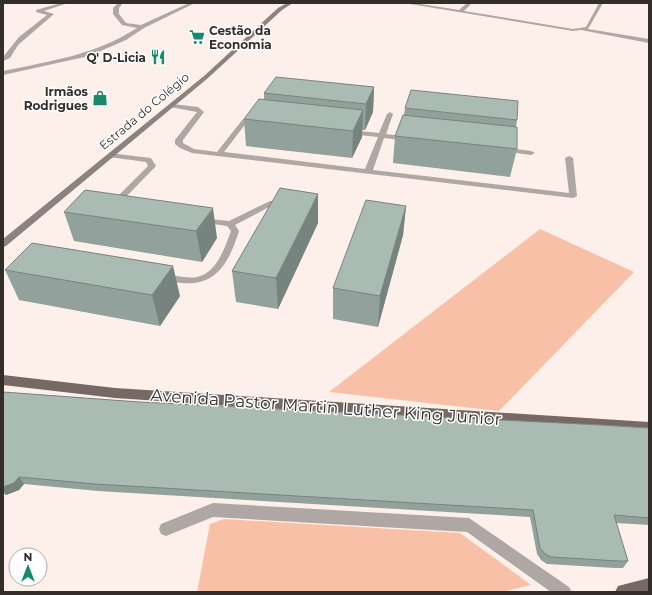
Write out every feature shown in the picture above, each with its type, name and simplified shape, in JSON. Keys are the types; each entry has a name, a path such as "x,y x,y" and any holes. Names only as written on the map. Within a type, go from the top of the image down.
{"main road":[{"name":"Estrada do Colégio","path":"6,241 172,106 280,9 292,3"},
{"name":"Avenida Pastor Martin Luther King Junior","path":"3,380 123,394 649,428"},
{"path":"624,592 649,586"}],"street":[{"path":"3,60 8,57 10,49 26,34 46,20 51,14 38,11 66,3"},
{"path":"121,3 116,8 116,14 124,24 142,27"},
{"path":"3,73 86,55 124,40 142,27 192,3"}],"lane":[{"path":"406,3 649,41"},
{"path":"460,12 470,3"},
{"path":"583,30 588,28 601,3"},
{"path":"172,106 198,109 201,112 179,140 179,144 182,147 219,154 573,196 569,158"},
{"path":"368,172 390,114"},
{"path":"219,154 245,120 265,122"},
{"path":"345,131 414,139"},
{"path":"493,148 531,153"},
{"path":"112,155 148,160 152,166 114,205 121,210"},
{"path":"191,219 230,224 273,203"},
{"path":"151,274 182,280 198,280 215,271 235,231 230,224"},
{"path":"166,529 213,510 469,525 564,592"}],"shaded area":[{"path":"540,229 634,272 499,411 329,392"},
{"path":"224,519 460,533 531,585 502,592 197,592 210,524"}],"building":[{"path":"276,77 374,87 366,104 264,93"},
{"path":"411,90 518,101 517,120 405,108"},
{"path":"259,99 363,110 353,131 244,119"},
{"path":"403,115 517,127 517,149 395,136"},
{"path":"280,188 318,194 276,278 232,271"},
{"path":"85,190 213,208 196,231 64,212"},
{"path":"366,200 406,206 380,296 333,288"},
{"path":"32,243 173,266 152,295 5,270"},
{"path":"3,392 139,402 649,428 649,518 614,515 628,561 619,561 551,557 545,554 540,548 533,510 95,484 19,477 14,483 3,487"}],"place":[{"name":"Cestão da Economia","path":"197,37"},
{"name":"Q' D-Licia","path":"158,57"},
{"name":"Irmãos Rodrigues","path":"100,98"}]}
